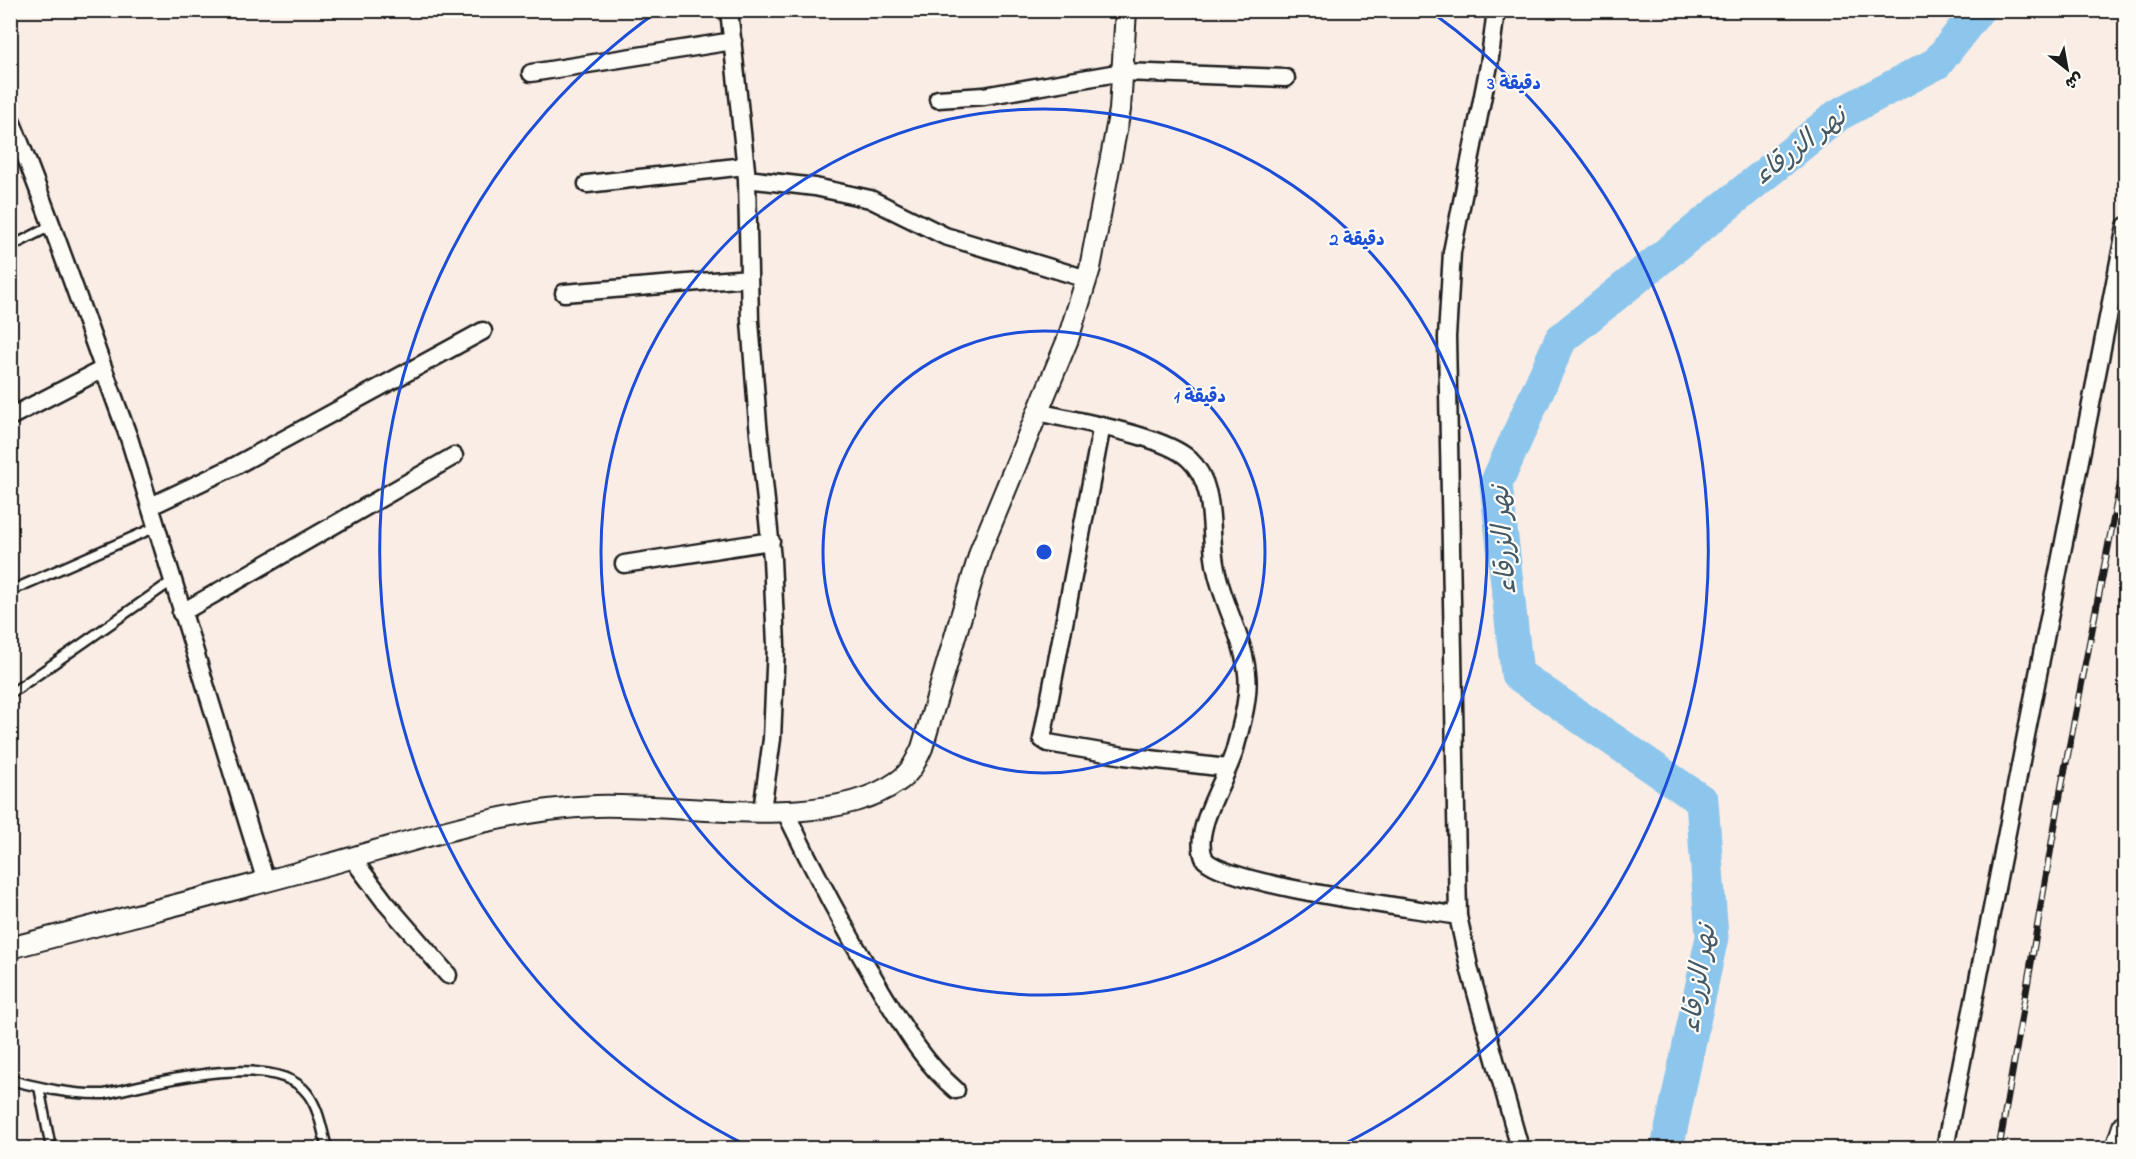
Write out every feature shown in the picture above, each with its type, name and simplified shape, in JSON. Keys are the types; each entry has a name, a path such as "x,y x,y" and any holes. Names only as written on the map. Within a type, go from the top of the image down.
{"main road":[{"path":"2119,1149 2126,1126"}],"street":[{"path":"729,10 746,173 749,278 758,424 771,541 776,645 772,739 762,810"},
{"path":"10,948 501,820 564,808 672,807 785,811 824,809 853,804 899,782 911,769 928,732 981,549 1068,339 1087,279 1109,177 1120,110 1126,10"},
{"path":"1496,10 1489,65 1452,252 1447,337 1458,916 1470,971 1520,1149"},
{"path":"531,73 733,41"},
{"path":"938,99 984,96 1123,72 1286,78"},
{"path":"10,118 54,224 151,506 181,613 266,882"},
{"path":"587,184 746,173 870,199 945,237 1087,279"},
{"path":"1945,1149 2126,226"},
{"path":"564,293 749,278"},
{"path":"151,506 232,467 483,331"},
{"path":"10,417 102,369"},
{"path":"1038,412 1102,425 1172,447 1188,458 1202,477 1208,500 1215,562 1247,672 1248,688 1234,752 1200,838 1202,853 1210,865 1228,873 1326,894 1458,916"},
{"path":"1102,425 1054,686 1042,738 1047,742 1085,750 1227,768"},
{"path":"181,613 454,456"},
{"path":"624,564 771,541"},
{"path":"785,811 858,954 916,1048 935,1072 956,1090"},
{"path":"352,858 385,902 448,975"}],"lane":[{"path":"10,247 54,224"},
{"path":"10,591 156,526"},
{"path":"10,694 172,581"},
{"path":"10,1080 68,1094 96,1094 206,1073 247,1070 275,1075 297,1083 306,1091 318,1114 327,1149"},
{"path":"39,1087 51,1149"}],"waterway":[{"name":"نهر الزرقاء","path":"1667,1148 1712,937 1702,801 1517,674 1496,484 1561,339 1838,115 1937,63 1978,10"}],"railway":[{"path":"1999,1148 2062,784 2126,455"}]}
